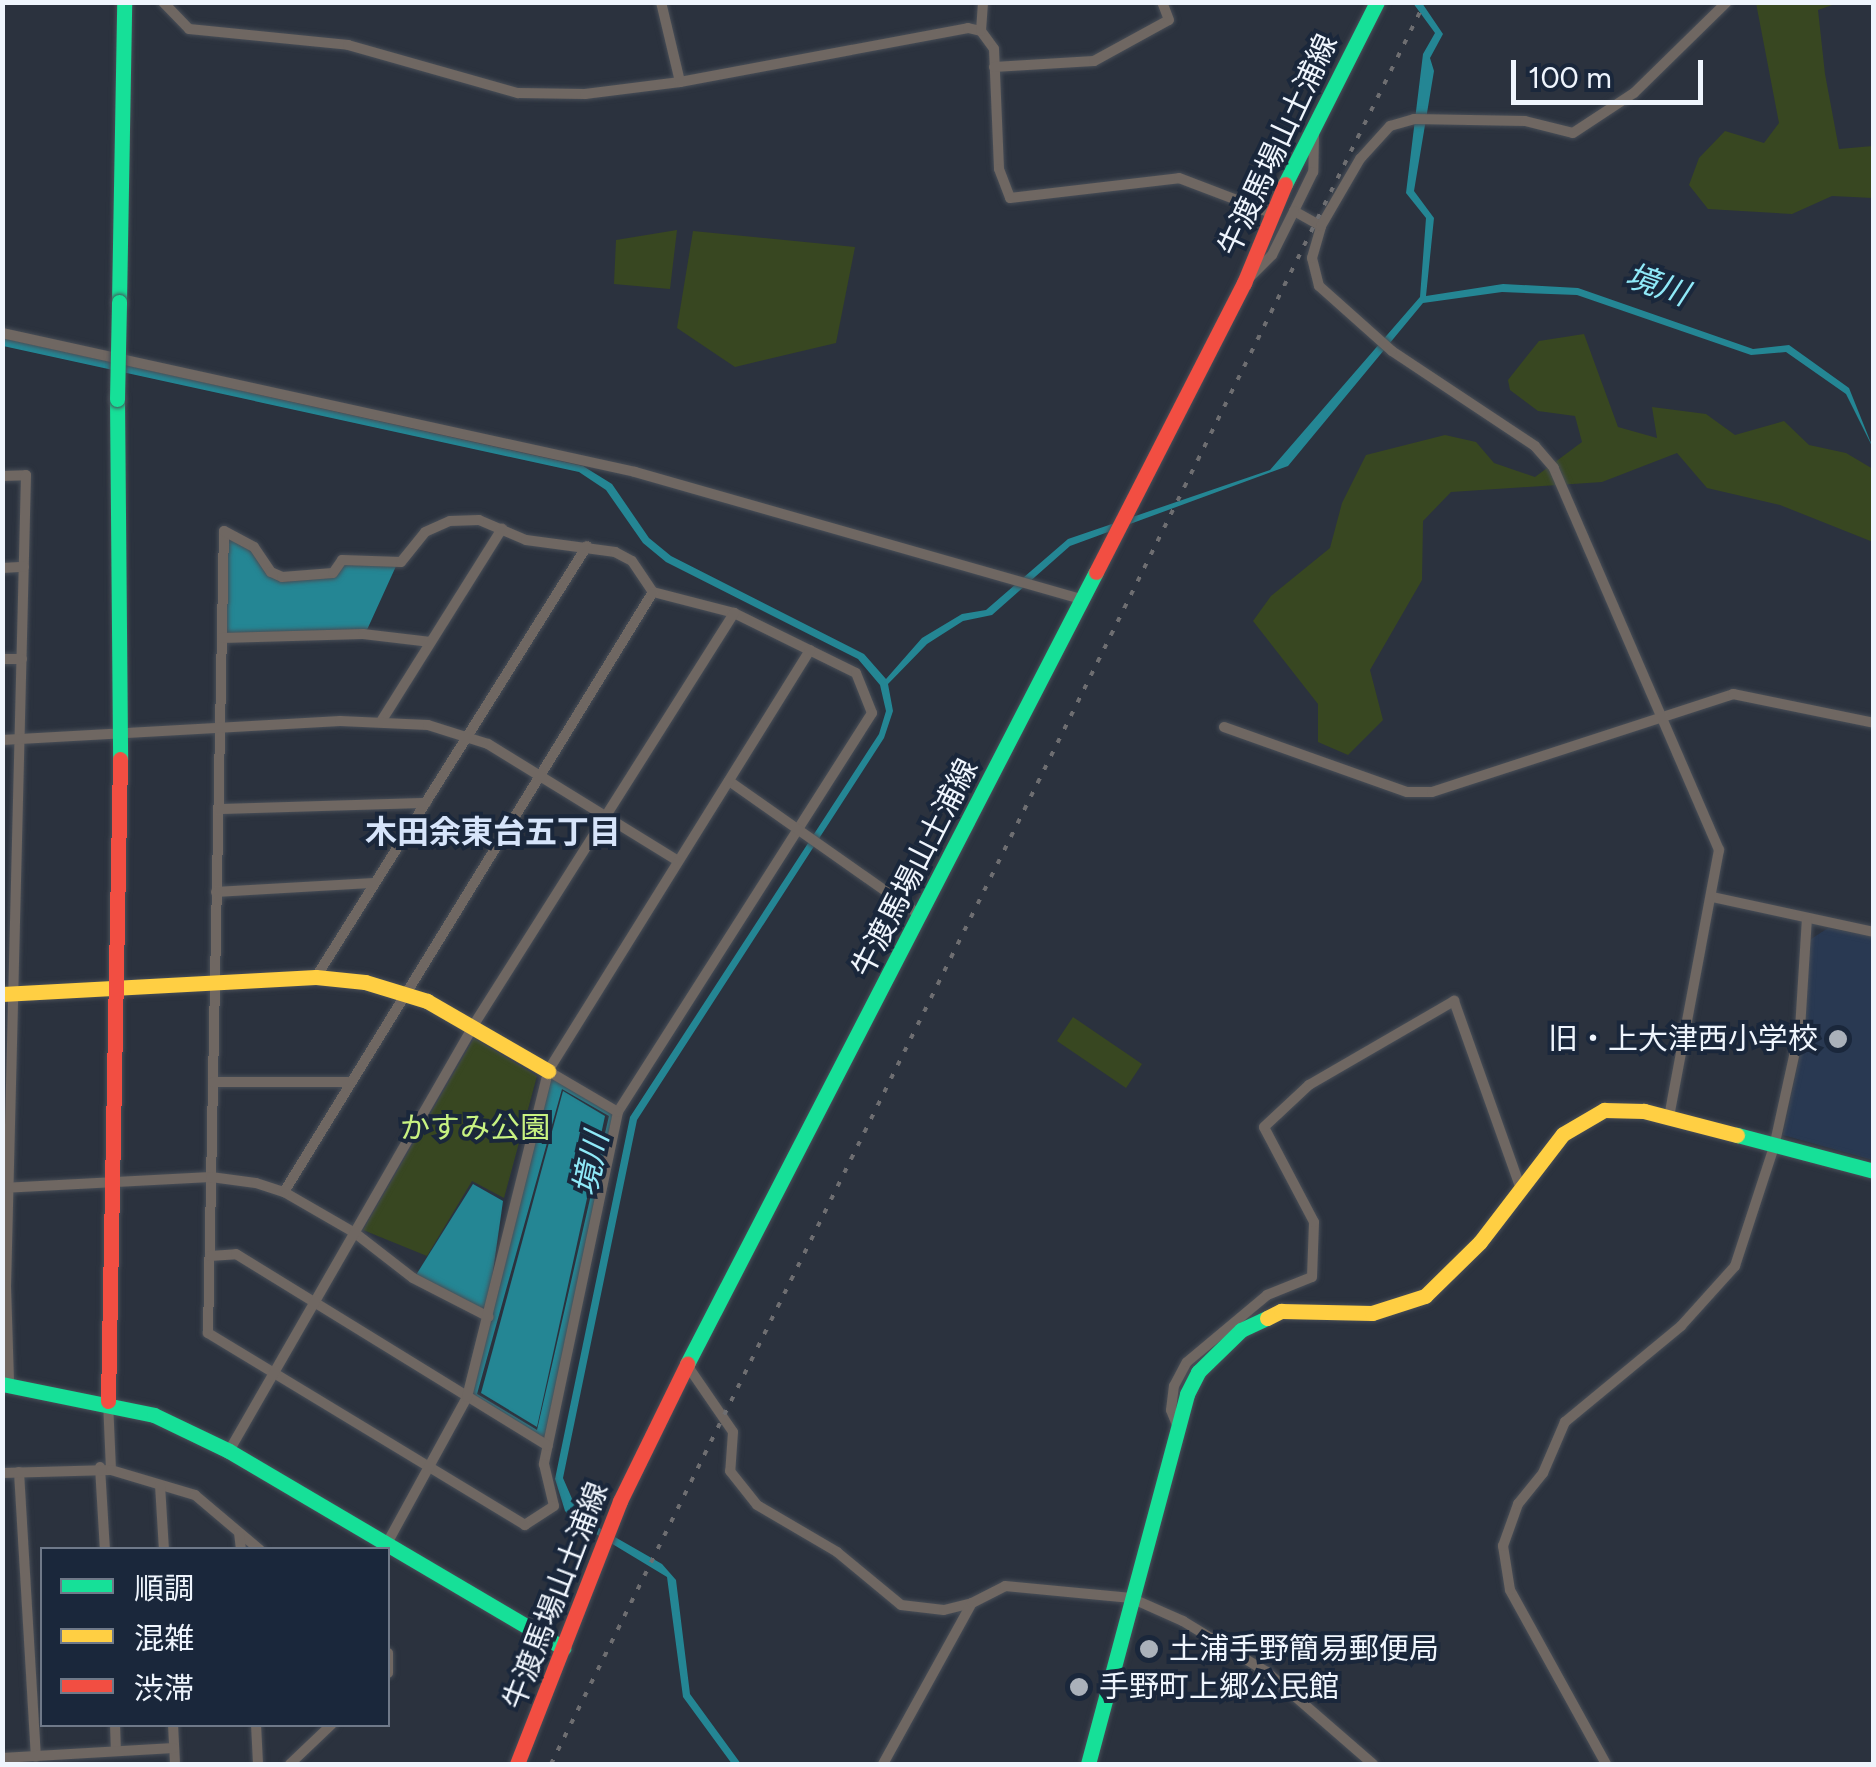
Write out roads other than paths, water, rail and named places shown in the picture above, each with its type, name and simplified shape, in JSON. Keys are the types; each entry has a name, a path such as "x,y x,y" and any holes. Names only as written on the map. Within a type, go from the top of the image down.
{"street":[{"path":"105,1547 121,732 116,398 124,2"},
{"path":"164,2 189,29 348,45 518,93 585,94 680,82 968,28 981,32 994,48 1000,169 1010,198 1179,178 1272,213"},
{"path":"661,2 680,82"},
{"path":"981,32 983,2"},
{"path":"994,66 1094,62 1169,20 1162,2"},
{"name":"牛渡馬場山土浦線","path":"517,1764 620,1501 1244,283 1272,213 1376,2"},
{"path":"1669,1117 1719,850 1554,468 1534,446 1392,352 1319,286 1312,258 1321,226 1360,159 1390,126 1414,119 1526,121 1573,132 1634,92 1727,2"},
{"path":"1244,283 1272,255 1314,172 1314,133"},
{"path":"1294,211 1321,226"},
{"path":"2,333 635,472 1082,599"},
{"path":"2,476 26,475 17,900 9,994 6,1384 108,1401 154,1415 228,1451 384,1546 431,1469 466,1397 548,1071 810,650"},
{"path":"479,520 502,529 526,540 587,546 632,561 653,592 734,612 856,674 872,713 618,1112 548,1446 544,1477 554,1506 525,1525 208,1333 224,531 254,547 271,572 282,577 333,573 342,560 401,562 413,541 450,521 479,520"},
{"path":"382,720 502,529"},
{"path":"316,977 587,546"},
{"path":"2,568 24,567"},
{"path":"284,1192 402,991 653,592"},
{"path":"228,1451 473,1026 734,612"},
{"path":"222,638 363,634 432,642"},
{"path":"2,659 22,658"},
{"path":"1224,726 1407,792 1432,792 1734,694 1874,722"},
{"path":"2,740 382,720 467,736 539,773 678,861"},
{"path":"728,781 921,916"},
{"path":"218,808 426,803"},
{"path":"2,821 19,820"},
{"path":"216,892 374,883"},
{"path":"1712,898 1874,932"},
{"path":"2,901 17,900"},
{"path":"1606,1764 1510,1590 1503,1546 1518,1504 1542,1473 1565,1422 1681,1326 1735,1266 1774,1147 1800,1029 1807,918"},
{"path":"9,994 316,977 402,991 473,1026 618,1112"},
{"path":"1178,1426 1171,1410 1174,1386 1187,1362 1267,1295 1312,1277 1314,1222 1264,1127 1309,1085 1454,1001 1521,1189"},
{"path":"213,1082 348,1082"},
{"path":"1088,1764 1178,1426 1198,1372 1241,1330 1281,1311 1372,1313 1425,1296 1459,1267 1583,1117 1616,1108 1669,1117 1874,1171"},
{"path":"7,1188 211,1177 284,1192 355,1233 413,1278 488,1317"},
{"path":"210,1256 236,1254 548,1446"},
{"path":"688,1365 732,1432 730,1471 757,1505 837,1552 901,1606 944,1610 972,1603 1005,1586 1132,1598 1267,1672 1373,1764"},
{"path":"2,1473 105,1469 160,1485 194,1495 256,1547"},
{"path":"19,1472 36,1756"},
{"path":"160,1485 164,1547"},
{"path":"240,1534 241,1547"},
{"path":"390,1549 562,1648"},
{"path":"883,1764 972,1603"},
{"path":"114,1727 116,1751"},
{"path":"173,1727 175,1764"},
{"path":"256,1727 258,1764"},
{"path":"290,1764 329,1727"},
{"path":"2,1758 174,1748"},
{"path":"129,1750 130,1764"}],"water":[{"path":"1413,3 1422,3 1443,34 1430,58 1434,71 1414,191 1434,218 1426,296 1503,284 1578,288 1753,349 1789,345 1849,388 1873,448 1846,394 1786,352 1751,355 1577,295 1502,292 1423,303 1288,466 1070,546 992,615 963,621 927,644 888,684 893,711 884,738 637,1120 563,1478 580,1517 662,1564 676,1580 690,1694 741,1764 732,1764 683,1697 667,1577 576,1522 565,1511 555,1479 630,1117 879,734 886,711 880,685 858,659 666,562 643,543 606,490 579,472 3,346 3,338 583,466 612,484 649,538 671,556 864,654 886,679 922,638 962,614 986,610 1068,539 1270,470 1420,297 1426,218 1406,193 1423,54 1435,33"},
{"path":"226,534 251,550 268,575 334,577 343,563 397,564 366,632 225,635"},
{"path":"550,1075 614,1113 546,1442 470,1395","holes":["562,1089 609,1116 537,1430 477,1394"]},
{"name":"境川","path":"563,1091 605,1116 537,1427 481,1393"},
{"path":"473,1184 503,1201 487,1314 416,1275"}],"railway":[{"path":"551,1764 1425,2"}],"place":[{"name":"旧・上大津西小学校","path":"1838,1039"},
{"name":"土浦手野簡易郵便局","path":"1149,1649"},
{"name":"手野町上郷公民館","path":"1079,1687"}],"district":[{"name":"木田余東台五丁目","path":"493,832"}],"park label":[{"name":"かすみ公園","path":"475,1128"}]}
